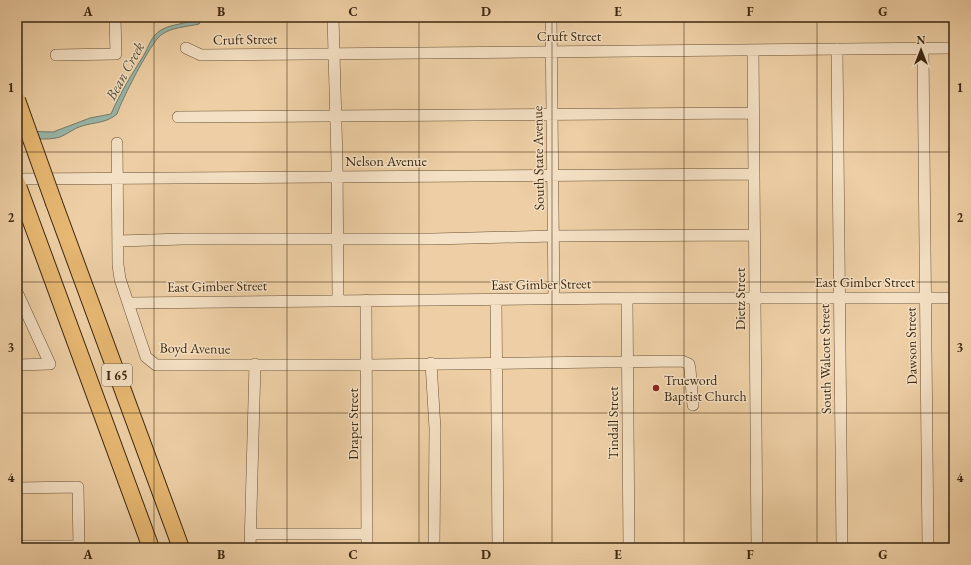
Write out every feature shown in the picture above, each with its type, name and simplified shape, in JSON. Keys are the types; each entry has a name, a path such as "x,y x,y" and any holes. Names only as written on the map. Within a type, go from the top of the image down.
{"highway":[{"name":"I 65","path":"17,100 181,548"},
{"name":"I 65","path":"17,183 151,548"}],"street":[{"path":"56,55 116,54 115,17"},
{"path":"333,17 336,115 338,300"},
{"name":"South State Avenue","path":"552,18 554,299"},
{"name":"Cruft Street","path":"186,48 200,55 954,48"},
{"name":"Dawson Street","path":"923,48 928,548"},
{"name":"South Walcott Street","path":"837,49 842,548"},
{"name":"Dietz Street","path":"753,50 757,548"},
{"path":"178,117 754,113"},
{"name":"Boyd Avenue","path":"116,143 120,279 124,295 128,302 146,356 156,365 368,365 628,361 686,362 689,364 691,373 693,405"},
{"name":"Nelson Avenue","path":"17,179 754,174"},
{"path":"118,241 183,239 433,239 554,236 755,235"},
{"path":"17,292 20,303 50,364 17,365"},
{"name":"East Gimber Street","path":"128,302 755,297 954,298"},
{"name":"Tindall Street","path":"627,298 629,548"},
{"path":"496,299 498,548"},
{"name":"Draper Street","path":"366,300 368,365 367,548"},
{"path":"431,363 435,429 434,548"},
{"path":"250,548 255,364"},
{"path":"17,488 78,487 79,547 17,546"},
{"path":"250,534 367,534"}],"shaded area":[{"name":"Bean Creek","path":"199,17 204,17 199,24 170,30 165,32 156,40 137,72 117,114 113,117 105,121 79,127 60,137 39,139 17,137 17,131 53,132 90,118 111,114 122,91 155,35 161,30 170,26 194,20"}],"place":[{"name":"Trueword Baptist Church","path":"656,388"}]}
